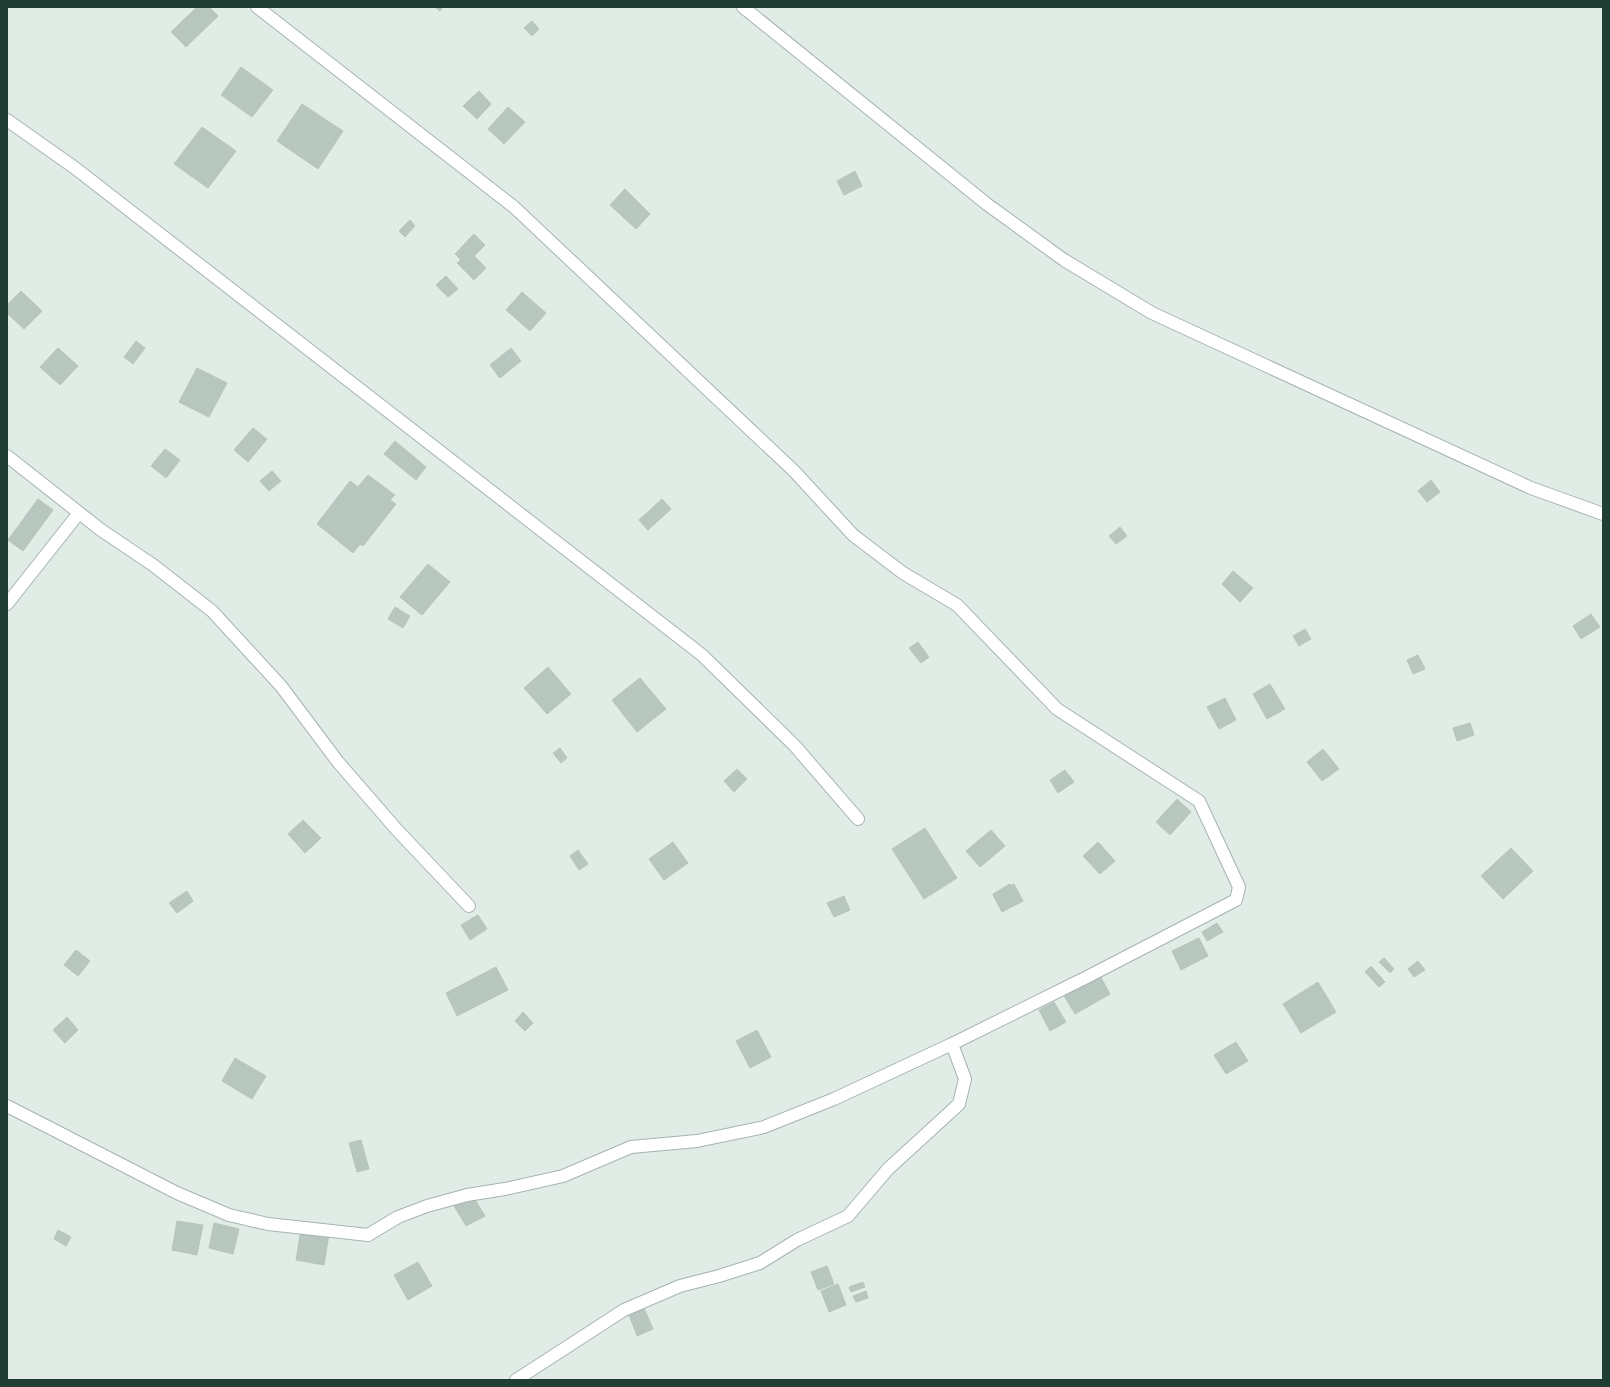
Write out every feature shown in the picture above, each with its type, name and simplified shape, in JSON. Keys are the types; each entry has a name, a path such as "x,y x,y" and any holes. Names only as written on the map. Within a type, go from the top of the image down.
{"street":[{"path":"7,1106 85,1144 177,1193 230,1215 268,1224 368,1236 398,1217 427,1206 467,1195 505,1190 563,1176 631,1148 697,1141 764,1127 834,1099 952,1044 1087,977 1236,900 1239,887 1199,801 1057,709 957,604 903,573 853,535 794,470 514,207 257,7"},
{"path":"743,7 988,205 1064,260 1152,313 1531,488 1603,514"},
{"path":"7,120 88,177 702,655 795,746 858,819"},
{"path":"7,456 101,530 153,565 212,611 282,686 338,762 397,830 469,906"},
{"path":"7,604 79,513"},
{"path":"516,1380 624,1310 680,1286 760,1263 797,1240 848,1216 888,1169 959,1104 965,1079 952,1044"}],"building":[{"path":"197,7 209,7 218,16 186,47 171,32"},
{"path":"435,7 443,7 440,11"},
{"path":"532,21 539,29 532,36 524,28"},
{"path":"241,67 273,90 252,117 221,95"},
{"path":"479,91 491,104 477,119 463,106"},
{"path":"302,104 343,131 318,169 277,141"},
{"path":"508,107 525,122 504,144 488,129"},
{"path":"202,127 236,151 208,188 174,164"},
{"path":"855,171 862,186 844,195 837,181"},
{"path":"625,189 650,214 636,229 610,205"},
{"path":"410,220 415,226 405,237 399,231"},
{"path":"474,234 485,245 474,256 486,268 474,280 457,263 461,260 455,254"},
{"path":"446,276 458,289 448,297 436,285"},
{"path":"21,291 42,311 24,329 7,313 7,305"},
{"path":"522,292 546,313 530,331 506,310"},
{"path":"136,341 145,348 133,364 124,357"},
{"path":"58,348 78,366 60,385 40,367"},
{"path":"511,348 521,361 500,378 490,365"},
{"path":"197,368 227,383 209,417 179,402"},
{"path":"253,428 267,439 248,462 234,450"},
{"path":"395,441 426,467 416,480 384,454"},
{"path":"165,449 180,460 166,478 151,466"},
{"path":"272,471 281,481 269,491 260,481"},
{"path":"368,475 395,495 390,500 396,504 363,546 360,544 353,553 317,524 350,481 358,487"},
{"path":"1431,480 1440,492 1427,502 1418,491"},
{"path":"38,499 53,510 23,551 8,540"},
{"path":"662,499 671,509 648,530 639,520"},
{"path":"1120,527 1127,536 1116,544 1109,536"},
{"path":"428,564 450,582 422,615 400,597"},
{"path":"1233,571 1253,588 1240,602 1222,584"},
{"path":"395,607 410,616 403,628 388,619"},
{"path":"1591,614 1600,627 1581,639 1573,626"},
{"path":"1305,629 1311,639 1299,646 1293,636"},
{"path":"918,642 929,657 921,663 909,648"},
{"path":"1418,655 1425,669 1413,674 1407,660"},
{"path":"548,667 571,694 547,714 524,688"},
{"path":"640,678 666,709 637,732 612,700"},
{"path":"1270,684 1285,709 1267,719 1253,694"},
{"path":"1225,698 1236,720 1219,729 1207,707"},
{"path":"1470,723 1474,735 1457,741 1453,728"},
{"path":"560,748 567,758 561,763 553,753"},
{"path":"1323,749 1339,769 1322,781 1307,762"},
{"path":"737,769 747,779 734,792 724,781"},
{"path":"1065,770 1074,782 1058,793 1050,780"},
{"path":"1177,799 1191,812 1170,835 1156,822"},
{"path":"303,820 321,838 305,853 288,834"},
{"path":"925,828 957,878 924,899 892,849"},
{"path":"991,830 1005,846 980,867 966,851"},
{"path":"673,842 688,863 664,880 649,859"},
{"path":"1098,842 1115,861 1100,874 1083,856"},
{"path":"1511,848 1533,871 1503,899 1481,876"},
{"path":"578,850 588,864 579,870 570,856"},
{"path":"1010,884 1018,898 1001,908 993,894"},
{"path":"1014,884 1023,901 1002,912 993,895"},
{"path":"187,891 193,901 177,913 169,903"},
{"path":"844,896 850,910 834,917 827,903"},
{"path":"478,915 487,929 470,940 461,925"},
{"path":"1217,923 1223,932 1207,941 1202,932"},
{"path":"1199,938 1208,956 1181,970 1172,951"},
{"path":"76,950 90,961 78,976 64,965"},
{"path":"1384,958 1394,969 1390,973 1379,962"},
{"path":"1418,961 1425,970 1414,977 1408,969"},
{"path":"1371,966 1385,982 1379,987 1365,972"},
{"path":"496,967 508,990 457,1016 446,993"},
{"path":"1099,974 1110,994 1075,1014 1063,994"},
{"path":"1318,982 1336,1012 1301,1033 1283,1004"},
{"path":"1054,1002 1066,1022 1050,1031 1039,1010"},
{"path":"523,1012 533,1023 525,1031 515,1021"},
{"path":"67,1017 78,1030 65,1043 53,1030"},
{"path":"757,1030 771,1057 750,1068 736,1041"},
{"path":"1236,1042 1248,1061 1226,1074 1214,1055"},
{"path":"235,1058 266,1076 252,1099 222,1081"},
{"path":"361,1140 369,1169 357,1172 349,1143"},
{"path":"472,1195 485,1216 466,1226 454,1206"},
{"path":"177,1221 203,1225 197,1255 172,1250"},
{"path":"214,1223 239,1229 233,1254 209,1248"},
{"path":"301,1229 329,1234 324,1265 296,1260"},
{"path":"58,1230 71,1237 66,1246 54,1239"},
{"path":"418,1262 432,1286 408,1300 394,1275"},
{"path":"827,1266 834,1284 818,1290 811,1272"},
{"path":"863,1282 865,1287 851,1292 849,1287"},
{"path":"838,1284 846,1305 829,1312 821,1291"},
{"path":"866,1291 868,1298 856,1302 853,1296"},
{"path":"643,1306 653,1329 637,1336 628,1312"}]}
